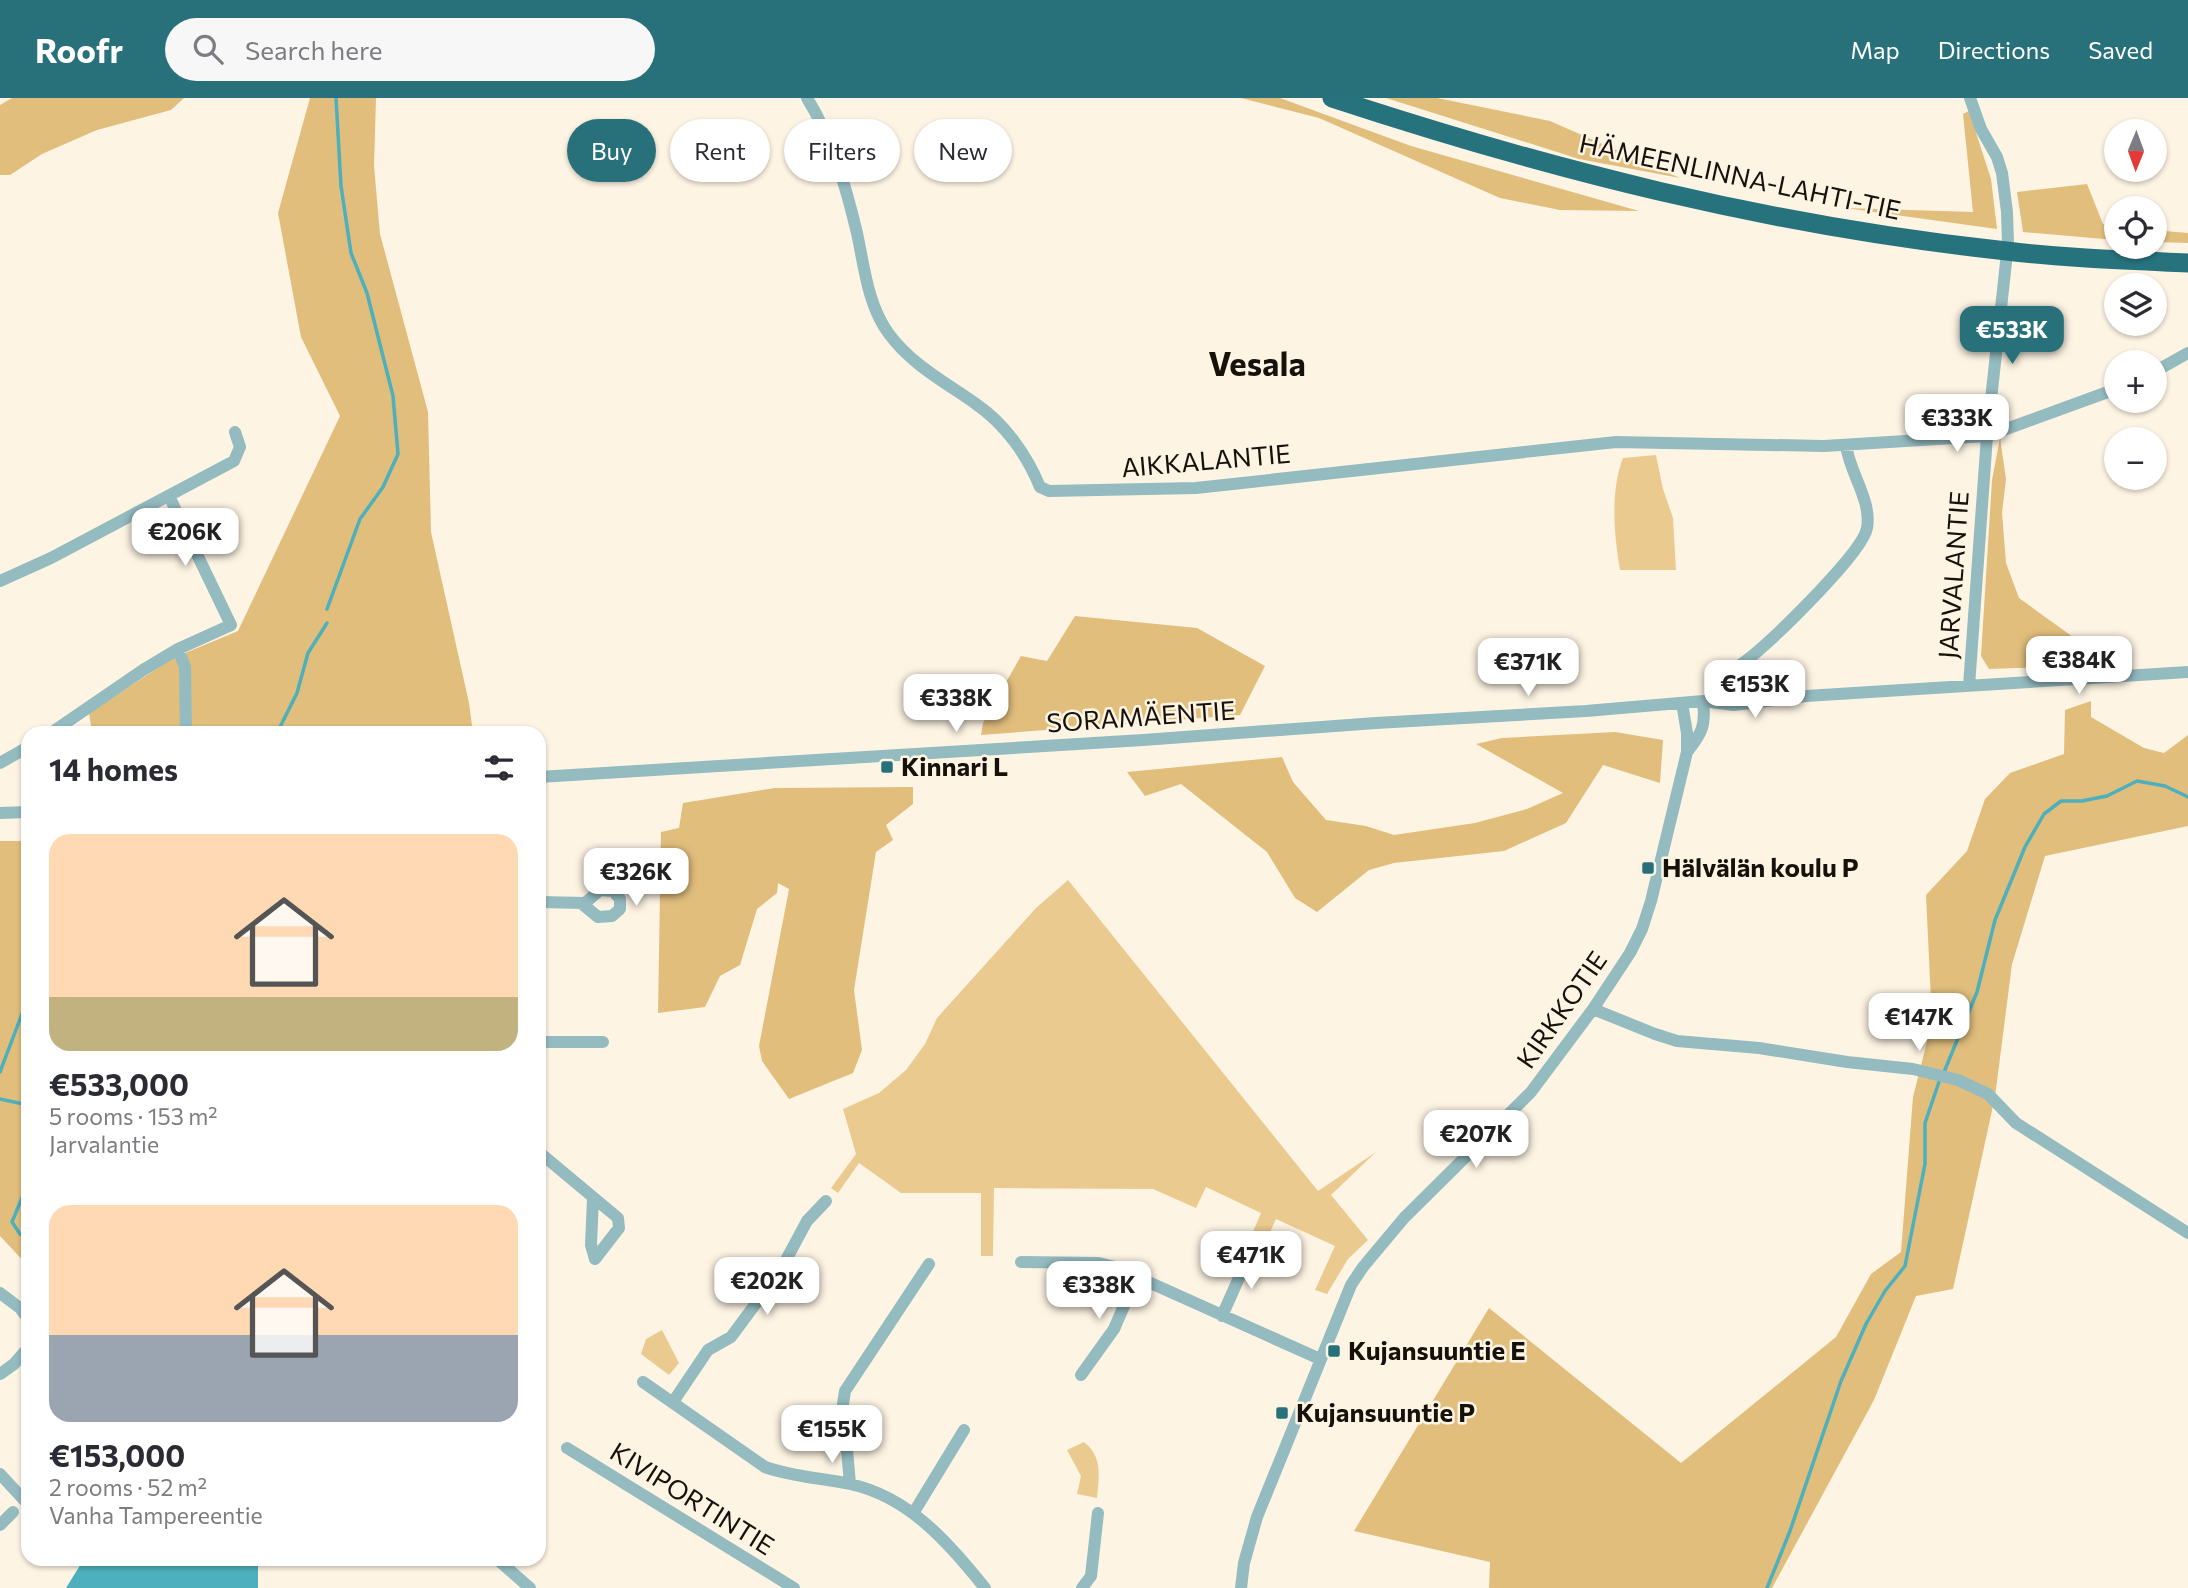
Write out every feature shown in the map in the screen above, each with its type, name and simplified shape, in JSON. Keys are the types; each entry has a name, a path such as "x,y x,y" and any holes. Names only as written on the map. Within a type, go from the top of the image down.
{"highway":[{"name":"HÄMEENLINNA-LAHTI-TIE","path":"1332,98 1524,158 1618,183 1762,215 1999,251 2188,263"}],"street":[{"name":"AIKKALANTIE","path":"807,98 828,139 841,174 867,281 887,332 905,354 979,405 994,419 1024,454 1040,487 1049,491 1196,488 1616,442 1846,445 1987,436 2104,393"},
{"name":"JARVALANTIE","path":"1969,686 1987,436 2008,244 2002,173 1970,98"},
{"path":"2167,365 2188,354"},
{"path":"0,582 234,461 240,447 235,432"},
{"path":"1719,680 1758,652 1840,570 1864,539 1868,526 1867,511 1846,445"},
{"path":"61,726 178,649 231,625 169,496"},
{"path":"178,649 185,667 186,726"},
{"name":"SORAMÄENTIE","path":"546,777 1143,740 1703,701 1734,705 1805,696 2188,672"},
{"name":"KIRKKOTIE","path":"1687,752 1702,732 1705,718 1703,701"},
{"name":"KIRKKOTIE","path":"1241,1588 1244,1563 1257,1517 1342,1303 1363,1266 1404,1218 1531,1092 1593,1009 1630,953 1642,929 1687,752 1682,703"},
{"path":"0,763 21,751"},
{"path":"0,813 21,812"},
{"path":"546,902 581,903"},
{"path":"1593,1009 1677,1041 1759,1048 1913,1069 1958,1080 1988,1094 2016,1123 2188,1233"},
{"path":"546,1042 603,1042"},
{"path":"546,1158 593,1198"},
{"path":"673,1402 708,1350 731,1337 780,1271 807,1221 826,1201"},
{"path":"1222,1316 1250,1253"},
{"path":"1021,1262 1099,1263 1115,1267 1320,1359"},
{"path":"850,1484 843,1404 845,1391 929,1264"},
{"path":"1081,1375 1114,1329 1136,1278"},
{"path":"0,1293 21,1309"},
{"path":"0,1374 21,1356"},
{"path":"643,1382 765,1467 783,1474 850,1484 879,1493 914,1512 949,1544 985,1588"},
{"path":"914,1512 964,1430"},
{"name":"KIVIPORTINTIE","path":"567,1448 794,1588"},
{"path":"0,1474 21,1494"},
{"path":"0,1525 13,1513"},
{"path":"1082,1588 1091,1576 1098,1513"},
{"path":"505,1566 530,1588"}],"shaded area":[{"path":"12,98 184,98 171,110 97,130 42,154 10,175 0,175 0,105"},
{"path":"310,98 376,98 374,166 380,234 428,412 431,532 472,726 91,726 89,713 173,658 238,631 340,416 301,337 278,213"},
{"path":"1241,98 1280,98 1411,146 1639,211 1560,210 1500,198 1319,118"},
{"path":"1386,98 1437,98 1550,121 1680,178 1579,159"},
{"path":"1969,111 1991,179 1997,229 1845,208 1973,212 1963,114"},
{"path":"2087,184 2104,224 2104,239 2023,232 2017,192"},
{"path":"2167,231 2188,233 2188,243 2167,242"},
{"path":"2000,438 2006,479 2002,513 2006,563 2019,598 2080,642 2108,652 2082,666 1989,669 1981,656 1992,480"},
{"path":"1656,455 1673,518 1676,570 1620,570 1614,513 1616,485 1623,458"},
{"path":"1075,616 1197,628 1265,666 1240,715 981,735 983,723 1021,656 1047,661"},
{"path":"2091,701 2091,717 2144,748 2164,753 2188,735 2188,826 2045,856 2012,964 1995,1097 1953,1289 1916,1296 1874,1400 1772,1588 1489,1588 1490,1562 1354,1531 1489,1308 1681,1463 1836,1337 1871,1274 1901,1252 1913,1097 1932,1022 1926,895 1967,851 1985,799 2010,773 2064,754 2065,710"},
{"path":"1615,732 1663,740 1660,783 1603,765 1566,823 1504,851 1394,863 1369,870 1317,912 1295,898 1267,852 1181,784 1145,796 1127,772 1282,757 1293,782 1326,820 1366,826 1394,835 1475,823 1527,809 1563,793 1476,744 1502,738"},
{"path":"913,787 913,804 886,825 893,840 876,852 854,990 862,1050 853,1073 789,1099 762,1061 759,1046 789,889 778,883 777,893 757,909 740,965 720,976 705,1007 658,1013 661,832 679,828 683,803 775,788"},
{"path":"0,841 21,841 21,1258 0,1236"},
{"path":"1068,880 1318,1191 1376,1152 1331,1195 1368,1240 1348,1259 1327,1294 1315,1290 1335,1246 1276,1219 1263,1247 1249,1241 1261,1213 1206,1187 1196,1208 1153,1189 994,1188 993,1256 981,1256 981,1193 901,1193 859,1163 838,1193 831,1188 856,1154 843,1109 879,1093 906,1070 925,1044 937,1018 1036,908"},
{"path":"662,1330 679,1363 669,1375 641,1354 646,1339"},
{"path":"1084,1442 1097,1461 1097,1498 1077,1494 1081,1476 1067,1450"}],"water":[{"path":"80,1566 258,1566 258,1588 66,1588"}],"waterway":[{"path":"327,609 360,519 383,487 398,454 393,396 367,293 351,253 341,186 336,98"},
{"path":"280,726 297,693 308,653 327,623"},
{"path":"1944,1072 1977,992 1995,920 2025,847 2044,814 2061,801 2082,801 2107,796 2137,781 2165,786 2188,797"},
{"path":"0,1072 21,1016"},
{"path":"1767,1588 1790,1531 1841,1381 1866,1324 1885,1291 1905,1266 1925,1164 1925,1123 1940,1079"},
{"path":"0,1099 21,1104"},
{"path":"21,1200 12,1222 21,1235"}],"place":[{"name":"Kinnari L","path":"887,767"},
{"name":"Hälvälän koulu P","path":"1648,868"},
{"name":"Kujansuuntie E","path":"1334,1351"},
{"name":"Kujansuuntie P","path":"1282,1413"}],"district":[{"name":"Vesala","path":"1257,364"}]}
